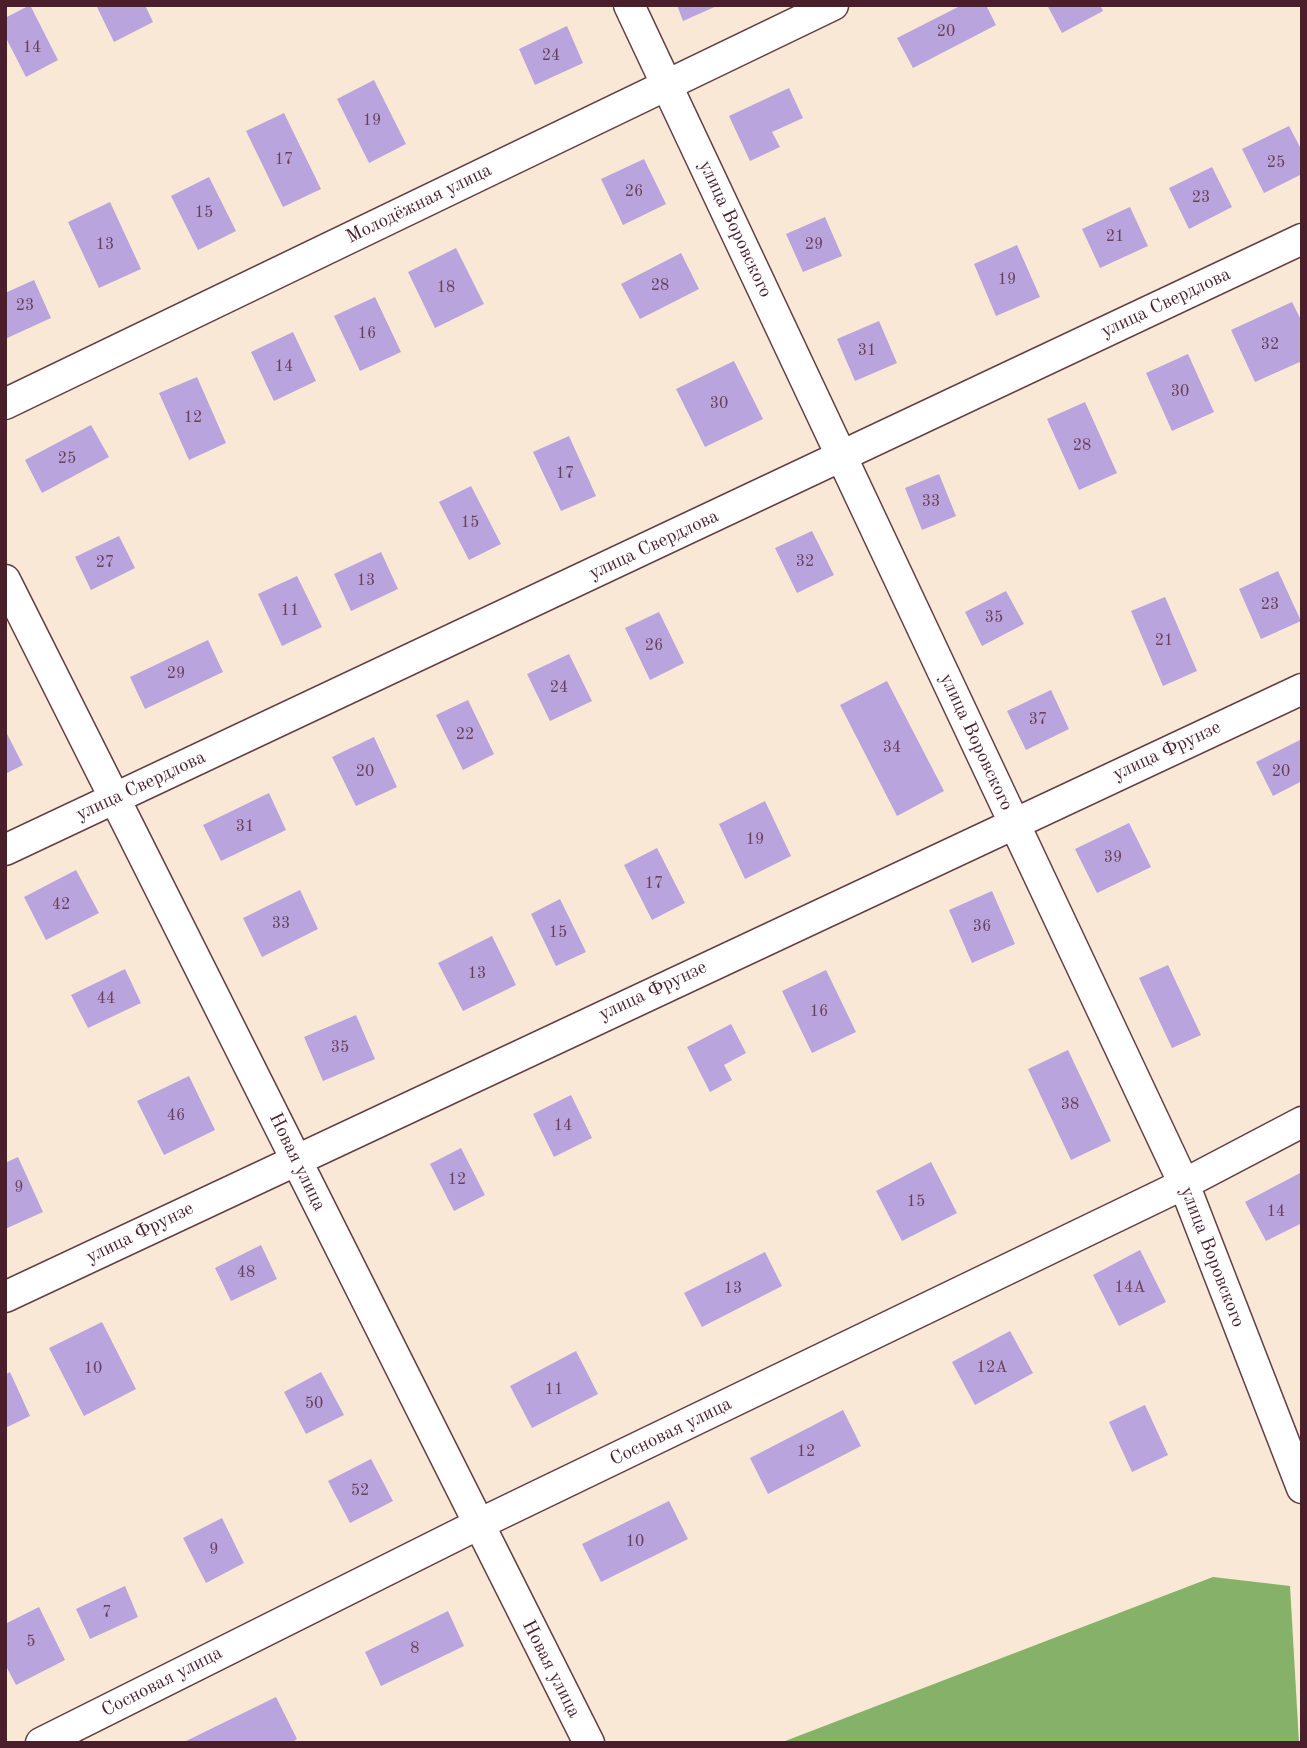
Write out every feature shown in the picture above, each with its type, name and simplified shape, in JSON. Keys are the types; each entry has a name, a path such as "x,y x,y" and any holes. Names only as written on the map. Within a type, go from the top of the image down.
{"street":[{"name":"улица Воровского","path":"629,5 1184,1184 1302,1488"},
{"name":"Молодёжная улица","path":"5,404 833,5"},
{"name":"улица Свердлова","path":"5,849 1302,239"},
{"name":"Новая улица","path":"5,580 477,1525 589,1743"},
{"name":"улица Фрунзе","path":"5,1297 295,1158 1302,688"},
{"name":"Сосновая улица","path":"41,1743 477,1525 1184,1184 1302,1122"}],"green space":[{"path":"1213,1577 1290,1586 1299,1743 780,1743"}],"building":[{"path":"30,5 58,60 26,77 5,36 5,18"},
{"path":"96,5 145,5 153,22 114,42"},
{"path":"677,5 719,5 683,21"},
{"path":"962,5 986,5 996,25 913,68 897,38"},
{"path":"1047,5 1100,5 1103,11 1062,33"},
{"path":"567,26 583,63 535,85 519,49"},
{"path":"374,80 406,144 369,163 337,99"},
{"path":"789,88 803,118 772,132 780,147 750,161 729,116"},
{"path":"284,113 321,189 283,207 246,131"},
{"path":"1289,126 1302,151 1302,174 1264,193 1242,149"},
{"path":"644,159 666,204 623,225 601,179"},
{"path":"1212,167 1232,207 1189,229 1169,188"},
{"path":"209,177 236,231 198,250 171,196"},
{"path":"110,202 141,269 99,288 68,222"},
{"path":"1130,207 1148,246 1100,268 1082,229"},
{"path":"825,217 842,256 803,272 786,234"},
{"path":"1017,245 1040,297 996,316 974,264"},
{"path":"456,248 484,304 435,328 408,272"},
{"path":"681,253 699,289 640,319 621,284"},
{"path":"34,280 51,318 5,339 5,293"},
{"path":"375,297 401,352 360,371 334,316"},
{"path":"1292,302 1302,322 1302,361 1255,382 1231,330"},
{"path":"879,321 897,363 855,381 837,339"},
{"path":"293,332 316,381 274,401 251,352"},
{"path":"1188,354 1214,412 1172,431 1146,373"},
{"path":"734,361 763,419 705,447 676,389"},
{"path":"197,377 226,443 189,460 159,393"},
{"path":"1085,402 1117,473 1079,490 1047,419"},
{"path":"91,425 109,457 42,493 25,460"},
{"path":"569,436 596,496 561,511 533,452"},
{"path":"939,474 956,516 922,530 905,488"},
{"path":"471,486 501,544 469,560 439,502"},
{"path":"812,531 834,575 797,593 775,548"},
{"path":"119,536 135,568 91,590 75,557"},
{"path":"381,552 398,589 351,611 334,574"},
{"path":"1278,571 1301,621 1261,639 1239,589"},
{"path":"297,576 322,627 282,646 258,594"},
{"path":"1006,591 1024,624 982,646 965,612"},
{"path":"1165,597 1197,671 1163,686 1131,611"},
{"path":"659,612 684,663 650,680 625,628"},
{"path":"208,640 223,672 145,709 130,677"},
{"path":"569,654 592,701 550,721 527,674"},
{"path":"887,681 944,791 897,816 840,705"},
{"path":"1051,690 1069,729 1026,750 1007,711"},
{"path":"468,700 494,754 463,770 436,715"},
{"path":"5,730 23,765 5,774"},
{"path":"374,737 397,787 356,806 332,757"},
{"path":"1302,739 1302,781 1273,796 1256,762"},
{"path":"269,793 286,830 221,861 203,825"},
{"path":"765,801 791,856 745,879 719,824"},
{"path":"1129,823 1151,867 1097,893 1075,849"},
{"path":"657,848 685,903 652,920 624,865"},
{"path":"76,870 99,913 46,940 24,897"},
{"path":"300,890 318,929 262,957 243,918"},
{"path":"992,891 1015,944 972,963 949,910"},
{"path":"560,899 586,952 556,966 531,914"},
{"path":"492,936 516,985 463,1011 438,963"},
{"path":"1168,965 1201,1035 1172,1048 1139,978"},
{"path":"125,969 141,1003 88,1028 71,995"},
{"path":"826,970 856,1032 812,1053 782,991"},
{"path":"356,1015 375,1059 323,1081 304,1037"},
{"path":"731,1024 746,1053 724,1065 732,1080 710,1092 687,1047"},
{"path":"1068,1050 1111,1141 1071,1160 1028,1069"},
{"path":"189,1076 215,1130 164,1155 137,1101"},
{"path":"571,1095 592,1138 554,1157 533,1114"},
{"path":"461,1148 485,1195 454,1211 430,1164"},
{"path":"18,1157 43,1212 5,1229 5,1163"},
{"path":"931,1162 957,1213 902,1241 876,1191"},
{"path":"1302,1172 1302,1223 1266,1241 1245,1202"},
{"path":"261,1245 277,1279 231,1301 215,1268"},
{"path":"1140,1250 1166,1302 1119,1326 1093,1275"},
{"path":"765,1252 782,1286 702,1327 684,1293"},
{"path":"102,1322 136,1389 84,1416 49,1348"},
{"path":"1010,1331 1033,1373 975,1405 952,1362"},
{"path":"576,1351 598,1394 532,1428 510,1386"},
{"path":"10,1372 30,1416 5,1428 5,1375"},
{"path":"321,1372 344,1415 306,1434 284,1392"},
{"path":"1145,1405 1168,1455 1132,1472 1109,1422"},
{"path":"843,1410 861,1446 768,1494 750,1458"},
{"path":"371,1459 393,1501 350,1523 328,1481"},
{"path":"669,1501 688,1539 601,1582 582,1544"},
{"path":"222,1518 244,1563 206,1583 183,1538"},
{"path":"125,1586 138,1617 90,1639 76,1609"},
{"path":"39,1607 65,1660 16,1685 5,1664 5,1624"},
{"path":"448,1611 464,1646 381,1686 365,1652"},
{"path":"276,1697 297,1739 291,1743 182,1743"}]}
